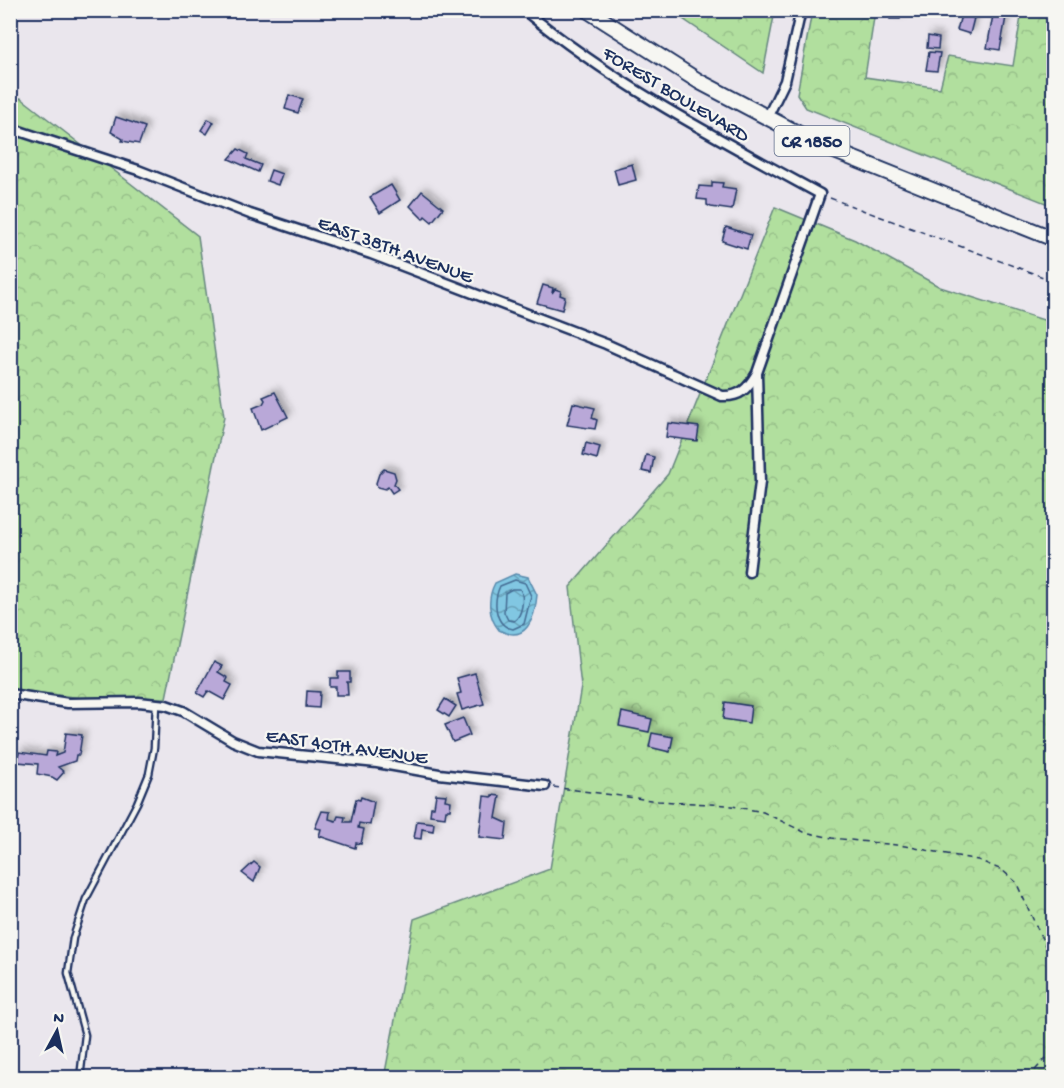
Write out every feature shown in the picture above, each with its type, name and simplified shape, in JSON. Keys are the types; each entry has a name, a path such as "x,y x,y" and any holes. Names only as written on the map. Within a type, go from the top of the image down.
{"main road":[{"name":"CR 1850","path":"587,10 700,82 822,146 1053,239"}],"street":[{"name":"FOREST BOULEVARD","path":"524,10 568,46 669,112 820,194"},
{"path":"767,118 785,81 801,10"},
{"name":"EAST 38TH AVENUE","path":"10,128 138,170 250,214 373,255 606,344 722,396 731,397 745,391 757,373 820,194"},
{"name":"EAST 38TH AVENUE","path":"749,572 760,482 757,373"},
{"name":"EAST 40TH AVENUE","path":"10,694 68,703 156,704 183,711 233,741 258,751 377,763 439,774 545,786"}],"lane":[{"path":"80,1077 85,1035 68,973 73,938 86,899 137,803 149,774 154,748 156,704"}],"path":[{"path":"820,194 913,231 1053,281"},
{"path":"545,786 658,801 727,805 763,812 804,832 832,838 905,846 978,860 1002,870 1016,882 1053,965"},
{"path":"1028,1077 1053,1049"}],"green space":[{"path":"671,11 775,11 763,73"},
{"path":"812,11 875,11 865,77 940,88 948,56 1013,66 1022,11 1053,11 1053,206 806,108 797,94"},
{"path":"21,98 198,236 224,417 166,698 81,698 11,689 10,99"},
{"path":"775,207 855,240 940,287 1053,323 1053,1077 384,1078 414,919 550,869 581,687 570,587 668,474"}],"water":[{"path":"515,574 528,577 537,595 534,613 527,627 516,634 508,634 499,630 495,625 490,601 495,583"}],"building":[{"path":"922,10 922,16 900,14 900,19 890,19 891,11 887,11"},
{"path":"961,15 974,18 970,34 957,30"},
{"path":"993,15 1006,17 1000,50 987,48"},
{"path":"928,36 939,38 938,49 927,48"},
{"path":"929,52 940,53 937,71 926,70"},
{"path":"289,95 303,99 298,113 285,109"},
{"path":"116,117 145,127 139,144 122,141 123,139 111,132"},
{"path":"208,119 214,122 207,134 201,130"},
{"path":"238,149 248,154 246,159 261,165 258,172 229,159"},
{"path":"632,164 636,180 618,185 614,169"},
{"path":"271,170 282,174 278,185 267,181"},
{"path":"712,182 723,183 722,187 736,189 732,210 711,207 707,205 707,200 697,199 699,186 712,187"},
{"path":"391,185 400,200 380,213 370,197"},
{"path":"422,191 443,208 432,222 425,216 423,219 410,206"},
{"path":"726,227 751,235 747,249 722,241"},
{"path":"543,285 553,288 552,293 555,289 561,291 560,295 565,297 562,310 537,303"},
{"path":"275,392 288,417 261,430 253,408 263,404 265,400 263,397"},
{"path":"573,403 595,408 592,418 597,420 595,429 567,425"},
{"path":"668,423 699,427 697,441 666,437"},
{"path":"586,443 600,447 597,459 583,455"},
{"path":"646,455 654,457 651,473 642,471"},
{"path":"384,469 394,472 396,479 394,484 398,489 392,493 388,487 385,489 377,487 379,474"},
{"path":"214,662 222,666 218,672 228,678 226,682 232,685 224,700 208,691 204,697 197,693"},
{"path":"338,672 350,672 350,682 347,682 348,695 336,695 336,687 330,687 330,678 338,678"},
{"path":"475,673 484,704 462,710 457,694 461,693 457,678"},
{"path":"307,691 320,692 319,708 306,707"},
{"path":"445,699 456,706 449,717 438,710"},
{"path":"725,702 751,706 749,723 723,719"},
{"path":"622,712 652,719 649,732 619,726"},
{"path":"463,718 470,735 453,742 445,725"},
{"path":"66,733 82,735 79,755 76,755 75,761 58,767 64,772 57,780 37,774 38,764 18,762 19,752 46,756 47,751 56,752 55,756 63,753"},
{"path":"652,733 673,737 670,752 649,747"},
{"path":"436,794 446,795 445,800 451,801 450,810 446,810 445,817 430,815"},
{"path":"492,795 500,796 496,818 507,823 505,840 479,837 484,796 492,797"},
{"path":"361,797 374,802 370,825 359,823 358,828 364,829 361,844 356,843 355,848 319,836 321,829 315,828 322,811 330,812 329,819 336,821 338,816 345,817 344,822 351,822 356,799 360,800"},
{"path":"417,821 434,823 433,831 422,829 421,839 414,838"},
{"path":"254,862 260,867 254,882 242,873"}]}
